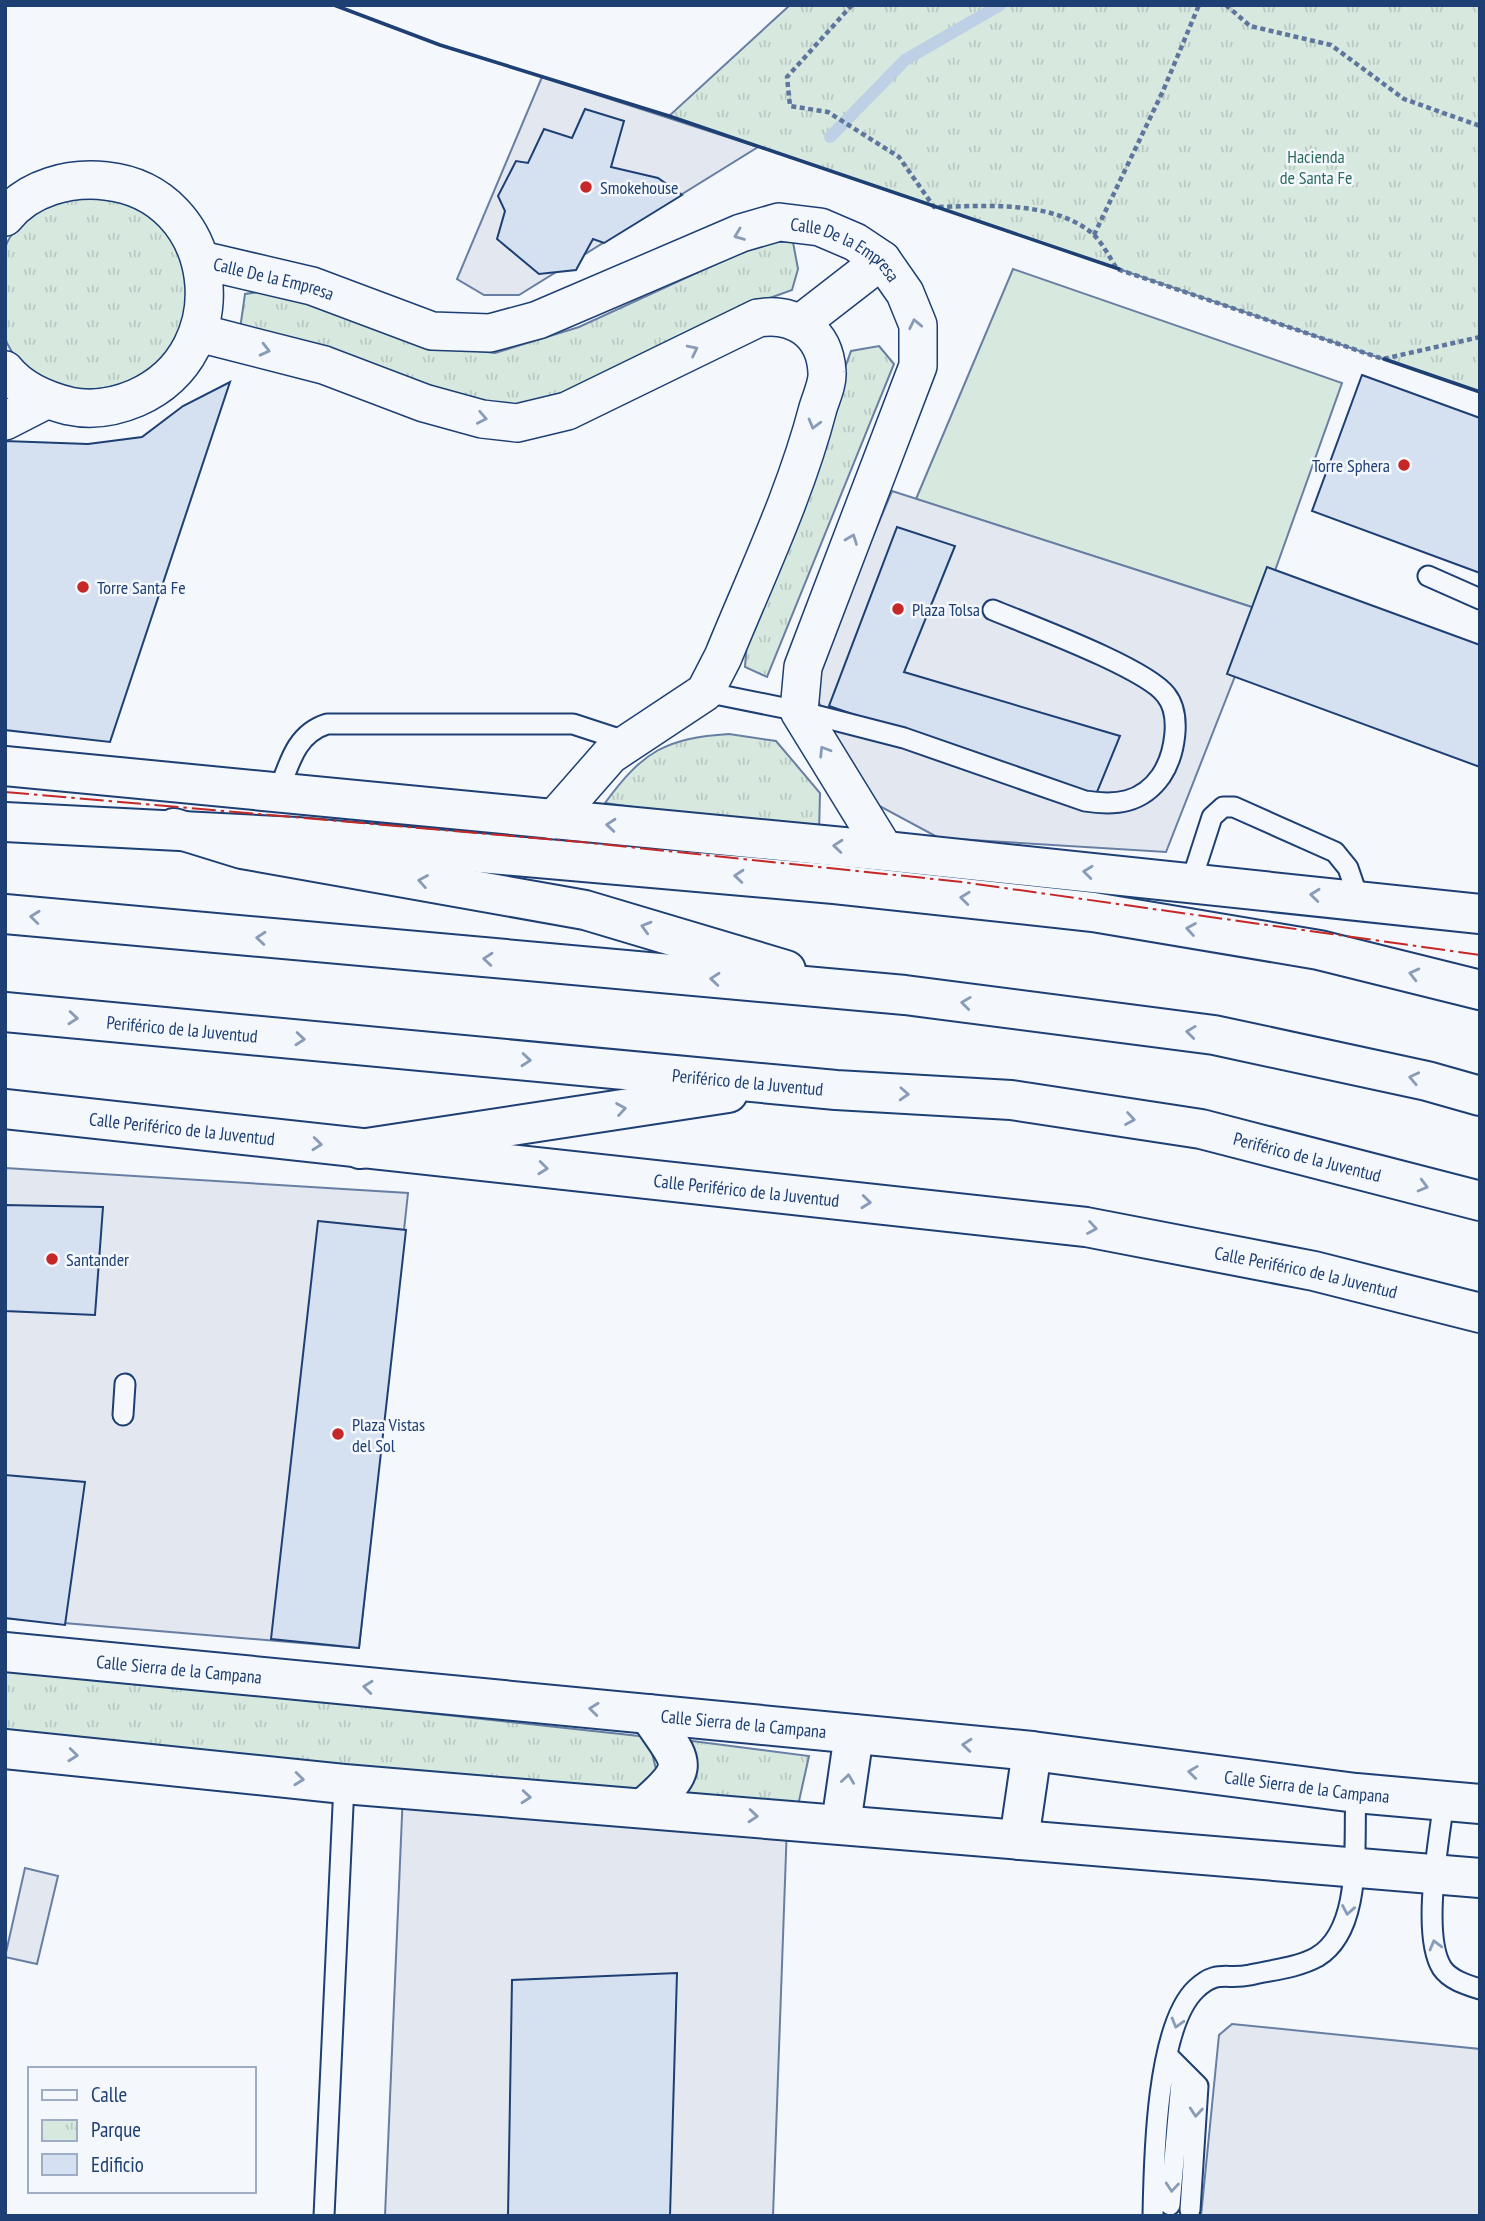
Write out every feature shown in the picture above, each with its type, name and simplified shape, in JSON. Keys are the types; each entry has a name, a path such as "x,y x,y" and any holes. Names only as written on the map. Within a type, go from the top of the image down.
{"main road":[{"path":"5,766 886,850 1359,900 1478,906"},
{"path":"5,822 174,828 834,884 1093,912 1320,950 1480,990"},
{"path":"174,828 242,849 585,910 696,941 851,991"},
{"path":"5,914 905,995 1214,1035 1427,1081 1480,1096"},
{"name":"Periférico de la Juventud","path":"5,1012 836,1090 1011,1100 1201,1129 1480,1201"},
{"path":"360,1149 788,1084"},
{"name":"Calle Periférico de la Juventud","path":"5,1108 1086,1227 1314,1271 1480,1313"},
{"name":"Calle Sierra de la Campana","path":"5,1652 1032,1751 1356,1793 1462,1802"},
{"path":"645,1807 674,1781 679,1766 674,1752 649,1714"},
{"path":"841,1824 855,1734"},
{"path":"5,1749 344,1784 1480,1878"},
{"path":"1019,1840 1032,1751"}],"street":[{"path":"5,370 13,380 46,400 82,409 119,405 153,391 180,365 199,333 206,297 201,260 184,225 156,198 121,182 83,178 45,187 8,210"},
{"name":"Calle De la Empresa","path":"201,260 312,286 432,331 490,333 538,320 741,233 779,222 820,227 855,242 882,260 905,293 918,325 918,366 803,667 800,711"},
{"path":"802,322 882,260"},
{"path":"199,333 324,365 424,403 482,419 517,423 567,411 758,318 778,315 802,322 818,344 827,372 812,433 723,657 705,692 610,755 553,820"},
{"path":"5,421 46,400"},
{"path":"800,711 886,850"}],"lane":[{"path":"1428,576 1480,598"},
{"path":"705,692 800,711 904,738 1085,801 1106,804 1142,797 1167,767 1176,718 1167,696 1157,685 1099,655 993,610"},
{"path":"278,793 299,743 310,732 327,724 573,724 628,742"},
{"path":"1191,882 1212,817 1223,807 1234,807 1335,852 1348,868 1359,900"},
{"path":"123,1415 125,1384"},
{"path":"324,2216 344,1784"},
{"path":"1159,2208 1160,2084 1183,2004 1197,1988 1217,1975 1241,1977 1300,1964 1317,1957 1336,1941 1349,1916 1356,1793"},
{"path":"1462,1802 1435,1875 1432,1938 1443,1969 1459,1982 1480,1989"},
{"path":"1168,2056 1198,2086 1190,2210"},
{"path":"1159,2208 1182,2071"}],"path":[{"path":"852,5 787,77 790,106 828,112 899,157 934,207 998,206 1067,217 1094,235 1117,269 1383,359 1480,337"},
{"path":"1094,235 1163,92 1199,5"},
{"path":"1226,5 1250,26 1331,45 1404,99 1480,126"}],"green space":[{"name":"Hacienda de Santa Fe","path":"790,5 1480,5 1480,392 669,116"},
{"path":"76,197 108,197 128,202 145,211 170,238 184,273 185,311 176,340 158,363 133,379 105,388 76,389 48,382 25,367 5,337 4,255 10,238 34,214"},
{"path":"764,242 793,242 798,269 792,290 759,302 562,398 491,412 240,329 245,294 272,290 443,347 495,353 579,327"},
{"path":"1013,269 1342,383 1261,610 916,499"},
{"path":"879,346 894,364 767,677 745,667 747,642 851,351"},
{"path":"729,734 776,741 820,793 819,834 605,803 644,759 658,750 688,739"},
{"path":"5,1667 648,1737 656,1769 649,1791 5,1737"},
{"path":"692,1741 809,1756 797,1810 685,1793"}],"shaded area":[{"path":"542,77 758,147 519,295 484,295 457,279"},
{"path":"892,491 1261,610 1166,852 939,838 872,802 831,737 812,682"},
{"path":"5,1168 408,1193 359,1648 5,1618"},
{"path":"403,1792 787,1825 773,2216 385,2216"},
{"path":"25,1868 58,1876 37,1964 5,1957"},
{"path":"1232,2024 1480,2049 1480,2216 1201,2216 1219,2035"}],"building":[{"name":"Smokehouse","path":"585,109 624,121 611,167 658,178 682,195 604,243 593,239 576,270 539,274 497,239 505,211 498,196 516,161 528,163 544,129 572,138"},
{"name":"Torre Sphera","path":"1362,375 1480,418 1480,573 1312,511"},
{"name":"Torre Santa Fe","path":"230,382 110,742 5,730 5,441 88,444 142,437 183,406"},
{"name":"Plaza Tolsa","path":"897,527 955,546 904,672 1120,736 1095,797 829,706"},
{"path":"1267,567 1480,645 1480,767 1227,674"},
{"name":"Santander","path":"5,1205 103,1207 95,1315 5,1311"},
{"name":"Plaza Vistas del Sol","path":"318,1221 406,1230 359,1648 271,1639"},
{"path":"5,1475 85,1482 65,1625 5,1618"},
{"path":"677,1973 670,2216 508,2216 512,1980"}],"waterway":[{"path":"830,137 905,60 1000,5"}],"wall":[{"path":"334,5 440,45 669,116 1119,269"},
{"path":"1384,359 1480,392"}],"power":[{"path":"5,792 581,842 962,882 1480,955"}],"place":[{"name":"Smokehouse","path":"586,187"},
{"name":"Torre Sphera","path":"1404,465"},
{"name":"Torre Santa Fe","path":"83,587"},
{"name":"Plaza Tolsa","path":"898,609"},
{"name":"Santander","path":"52,1259"},
{"name":"Plaza Vistas del Sol","path":"338,1434"}]}
